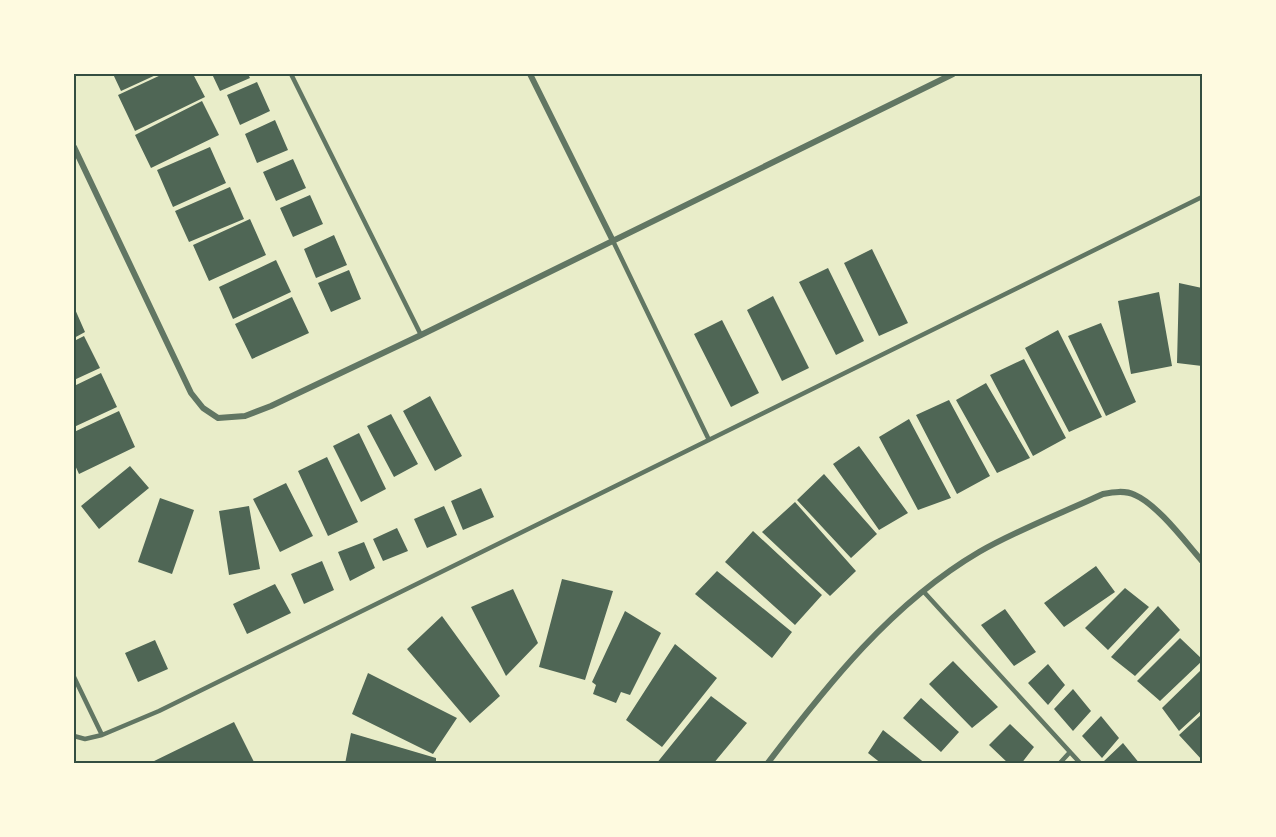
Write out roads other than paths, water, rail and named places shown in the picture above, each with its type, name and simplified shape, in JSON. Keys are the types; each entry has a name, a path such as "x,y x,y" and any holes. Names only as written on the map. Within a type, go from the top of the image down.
{"street":[{"path":"530,74 613,241"},
{"path":"74,147 191,393 202,408 218,418 245,416 421,335 953,74"},
{"path":"767,764 820,696 893,617 950,571 980,552 1103,494 1117,492 1135,495 1166,520 1203,561"}],"lane":[{"path":"291,74 421,335"},
{"path":"74,736 85,739 102,735 159,711 1203,197"},
{"path":"613,241 709,440"},
{"path":"924,592 1081,764"},
{"path":"74,677 102,735"},
{"path":"1059,764 1070,752"}]}
